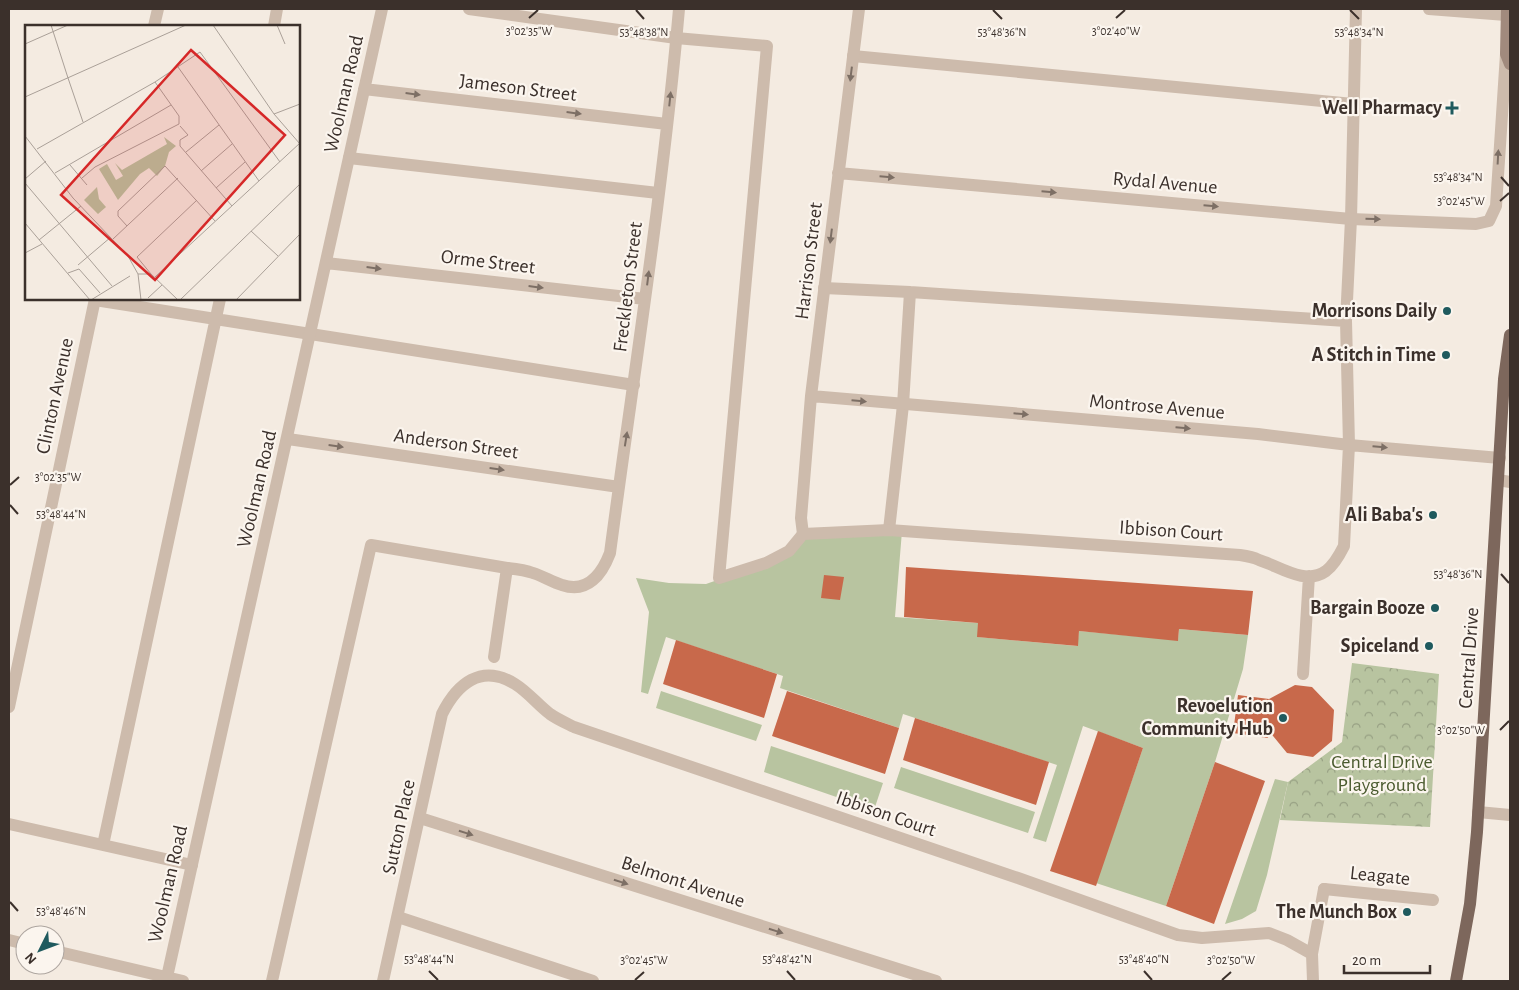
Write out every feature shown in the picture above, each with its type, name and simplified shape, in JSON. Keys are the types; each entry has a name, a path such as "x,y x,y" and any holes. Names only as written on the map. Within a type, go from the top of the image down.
{"main road":[{"path":"1506,12 1508,59"},
{"name":"Central Drive","path":"1456,981 1470,904 1478,812 1504,481 1500,458 1504,379 1510,335"}],"street":[{"path":"154,25 158,9"},
{"path":"274,25 277,9"},
{"name":"Woolman Road","path":"167,978 382,9"},
{"path":"469,9 676,38 766,46 719,578 766,563 789,551 803,534"},
{"name":"Freckleton Street","path":"507,568 533,573 565,586 586,584 594,580 604,569 610,553 645,299 679,9"},
{"name":"Harrison Street","path":"803,534 801,518 811,396 859,9"},
{"path":"1303,674 1310,576 1325,572 1338,558 1344,546 1349,445 1346,321 1351,218 1356,9"},
{"path":"1429,9 1506,12"},
{"path":"853,56 1353,104"},
{"name":"Rydal Avenue","path":"838,173 1351,218 1476,224 1489,221 1496,206 1508,59"},
{"name":"Jameson Street","path":"364,88 667,124"},
{"path":"349,158 658,194"},
{"name":"Orme Street","path":"326,263 645,299"},
{"path":"824,288 1346,321"},
{"path":"889,530 903,405 910,292"},
{"name":"Clinton Avenue","path":"9,707 95,300"},
{"path":"101,300 634,385"},
{"path":"103,845 220,300"},
{"name":"Montrose Avenue","path":"811,396 1258,434 1349,445 1500,458"},
{"name":"Anderson Street","path":"288,439 619,487"},
{"name":"Ibbison Court","path":"803,534 889,530 1240,555 1260,560 1293,574 1310,576"},
{"path":"272,981 371,544 507,568 494,657"},
{"name":"Ibbison Court","path":"462,686 475,678 492,676 502,678 515,684 551,715 574,727 1018,878 1178,935 1202,938 1269,933 1287,940 1312,954"},
{"name":"Sutton Place","path":"384,981 442,714 450,698 462,686"},
{"path":"1478,812 1510,815"},
{"name":"Belmont Avenue","path":"420,818 936,981"},
{"path":"9,824 192,865"},
{"name":"Leagate","path":"1312,954 1324,890 1433,900"},
{"path":"398,918 593,981"},
{"path":"65,953 183,981"},
{"path":"1312,954 1314,981"}],"green space":[{"path":"902,531 895,617 978,623 978,637 1077,646 1079,631 1178,640 1179,629 1248,635 1243,669 1215,762 1166,906 1096,883 1143,748 1083,726 1046,842 1033,838 1057,765 903,714 899,728 780,688 783,676 666,637 648,694 641,692 649,612 636,578 669,583 706,584 766,563 803,534"},
{"name":"Central Drive Playground","path":"1352,663 1439,674 1430,827 1280,820 1288,782 1342,742"},
{"path":"661,691 762,725 756,741 656,708"},
{"path":"771,746 883,783 874,810 764,772"},
{"path":"901,767 1035,812 1028,833 894,788"},
{"path":"1275,779 1288,782 1267,875 1256,911 1242,919 1225,924"}],"building":[{"path":"906,567 1253,591 1248,635 1179,629 1178,641 1079,631 1078,646 977,637 978,623 904,617"},
{"path":"824,575 844,577 840,600 821,598"},
{"path":"676,640 777,674 764,718 663,684"},
{"path":"1295,685 1312,687 1334,710 1332,741 1313,757 1287,753 1269,731 1268,738 1233,733 1238,695 1269,699"},
{"path":"787,691 899,728 885,774 772,736"},
{"path":"915,718 1049,762 1036,805 903,760"},
{"path":"1098,731 1143,748 1096,886 1050,871"},
{"path":"1215,762 1265,781 1214,924 1166,906"}],"place":[{"name":"Well Pharmacy","path":"1452,108"},
{"name":"Morrisons Daily","path":"1447,311"},
{"name":"A Stitch in Time","path":"1446,355"},
{"name":"Ali Baba's","path":"1433,515"},
{"name":"Bargain Booze","path":"1435,608"},
{"name":"Spiceland","path":"1429,646"},
{"name":"Revoelution Community Hub","path":"1283,718"},
{"name":"The Munch Box","path":"1407,912"}]}
